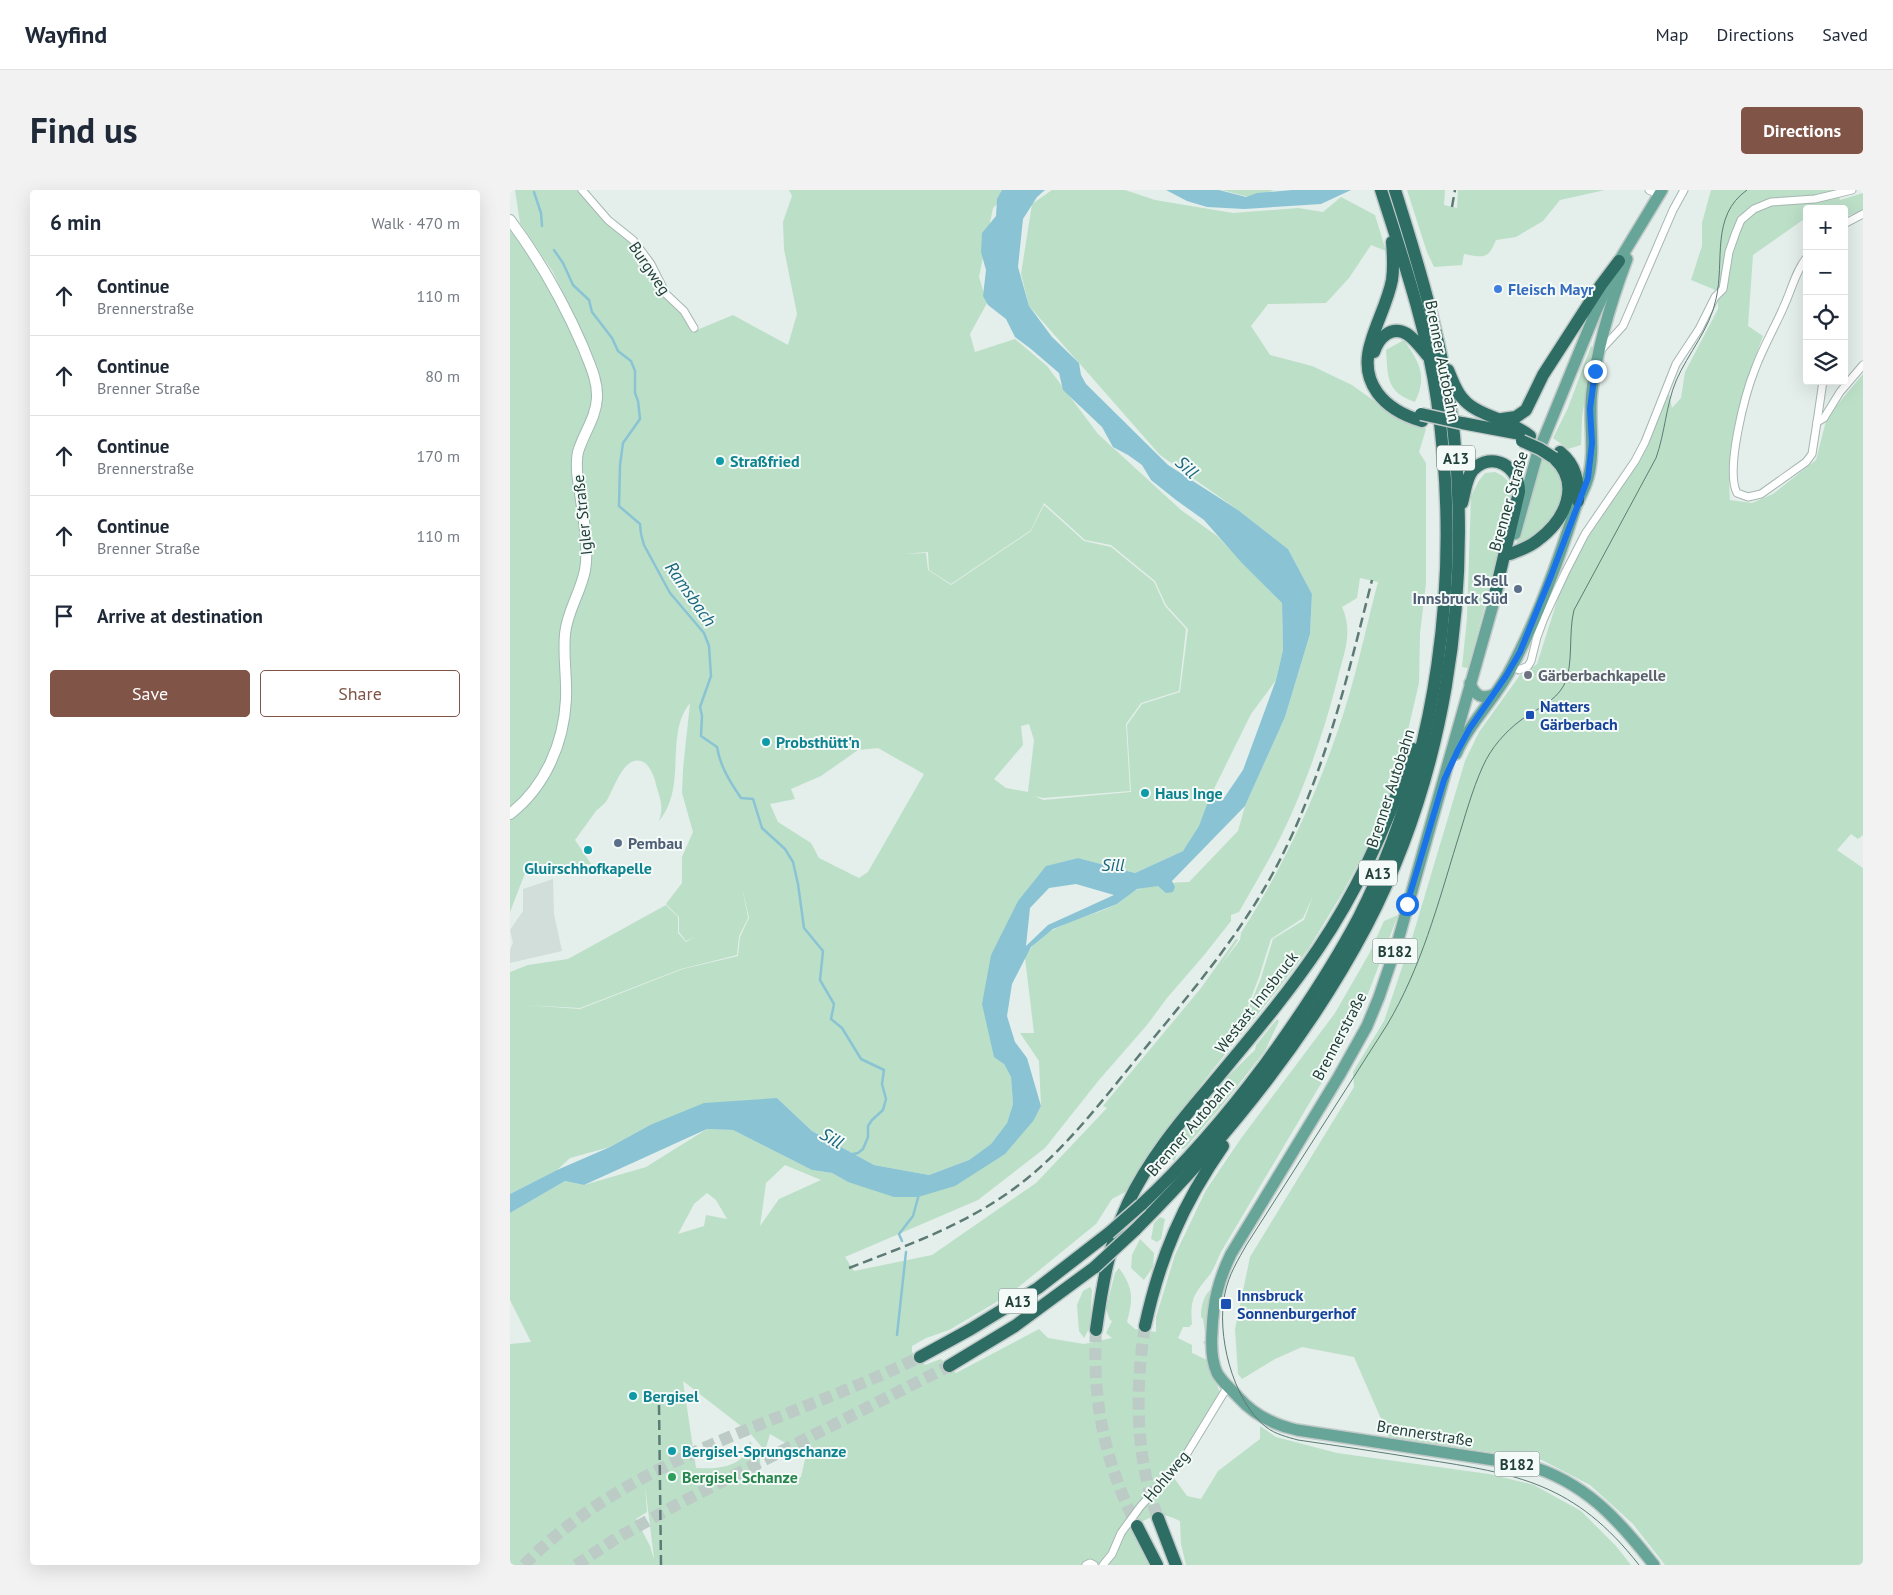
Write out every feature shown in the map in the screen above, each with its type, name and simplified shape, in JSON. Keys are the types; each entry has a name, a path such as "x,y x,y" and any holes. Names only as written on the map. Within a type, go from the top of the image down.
{"highway":[{"path":"1381,190 1405,264 1389,294 1369,350 1369,374 1376,392 1388,405 1404,415 1524,435"},
{"name":"Brenner Autobahn","path":"949,1366 1015,1326 1094,1267 1135,1230 1182,1182 1223,1136 1276,1069 1325,999 1380,898 1409,825 1427,769 1446,684 1452,647 1458,570 1459,520 1453,433 1434,356 1405,264 1395,190"},
{"path":"1502,419 1516,417 1526,410 1543,375 1601,285 1619,261"},
{"path":"1422,417 1397,404 1383,392 1375,375 1374,354 1381,337 1387,333 1398,331 1409,336 1434,356 1465,402 1477,410 1502,419 1573,465 1576,472 1578,501"},
{"name":"Brenner Autobahn","path":"920,1356 971,1329 1029,1294 1109,1234 1141,1205 1185,1162 1247,1088 1318,989 1342,947 1372,888 1398,826 1415,772 1434,685 1444,609 1447,514 1434,356"},
{"path":"1510,554 1539,540 1557,522 1564,510 1568,492 1568,478 1557,455"},
{"path":"1459,520 1466,484 1474,469 1482,464 1492,462 1502,464 1513,471 1518,480 1519,492 1498,578 1496,594"},
{"name":"Westast Innsbruck","path":"1096,1330 1105,1272 1128,1203 1173,1130 1266,1018 1318,949 1340,913 1379,840 1396,798 1434,685"},
{"name":"A13","path":"1145,1326 1162,1261 1180,1219 1208,1169 1276,1069"},
{"path":"1158,1518 1176,1565"},
{"path":"1137,1526 1157,1565"}],"main road":[{"name":"Brenner Straße","path":"1444,780 1470,683 1543,440 1596,311 1619,261 1637,231 1656,192"},
{"name":"Igler Straße","path":"510,220 544,268 570,317 593,375 597,398 594,414 578,450 576,472 586,547 586,564 566,627 566,701 564,718 559,740 544,776 531,796 510,814"},
{"name":"Brenner Straße","path":"1578,501 1588,478 1591,461 1590,409 1595,371 1616,290 1637,231"},
{"name":"B182","path":"1444,780 1464,739 1512,666 1528,633 1546,590 1578,501"},
{"path":"1470,683 1473,691 1480,696 1489,697 1495,694"},
{"name":"Brennerstraße","path":"1444,780 1407,904 1379,980 1325,1097 1231,1254 1217,1287 1213,1305 1212,1328 1228,1386 1252,1411 1269,1421 1283,1427 1527,1465 1554,1475 1579,1488 1602,1505 1628,1532 1654,1565"}],"street":[{"name":"Burgweg","path":"582,190 608,220 633,240 651,264 666,294 684,311 694,328"},
{"path":"1600,351 1623,326 1673,210 1684,190"},
{"path":"1512,666 1519,670 1528,666 1544,618 1565,573 1586,534 1635,462 1645,442 1676,364 1698,329 1715,296 1723,288 1729,252 1742,220 1754,209 1771,202 1814,199 1852,190"},
{"path":"1848,221 1863,214"},
{"path":"1803,263 1798,270 1750,382 1735,448 1733,476 1736,491 1739,495 1753,497 1761,494 1806,462 1812,454 1822,385"},
{"path":"1817,422 1824,418 1840,392 1863,366"},
{"name":"Hohlweg","path":"1103,1565 1112,1554 1121,1532 1140,1507 1186,1455 1228,1386"},
{"path":"1086,1565 1090,1563 1094,1565"}],"shaded area":[{"path":"553,879 554,914 562,951 510,963 510,950 513,943 510,930 523,911 523,889"}],"green space":[{"path":"515,190 579,190 631,240 654,275 697,330 733,315 788,345 797,314 784,249 783,222 792,196 789,190 1011,190 993,208 979,277 987,303 970,334 975,352 1015,339 1047,366 1098,434 1181,510 1217,536 1282,603 1283,650 1276,680 1251,714 1209,799 1200,826 1183,851 1135,873 1078,858 1047,866 991,955 1004,1064 1011,1077 1013,1104 1007,1123 991,1144 969,1160 929,1175 874,1165 812,1131 777,1098 650,1125 610,1147 570,1158 557,1170 510,1194 510,972 528,965 568,959 666,905 678,917 678,933 686,942 694,937 686,941 679,932 679,917 666,904 682,883 682,857 693,832 682,793 690,703 682,716 678,730 675,777 672,792 668,807 659,821 661,804 653,775 645,763 632,762 626,766 606,801 596,811 575,840 591,864 527,868 510,912 510,228 548,285 573,331 582,354 593,395 585,424 595,425 600,413 601,385 593,357 553,272 520,223","holes":["1044,503 1085,540 1111,545 1155,581 1166,605 1188,629 1180,692 1142,704 1127,725 1131,792 1043,800 1035,796 1043,798 1130,791 1126,724 1141,703 1179,691 1186,629 1165,606 1154,582 1111,547 1084,541 1044,505 1031,531 951,585 928,570 926,553 902,554 928,552 929,570 951,584 1031,530","1029,724 1034,740 1028,792 1006,788 994,779 1023,745 1021,726","878,748 924,774 868,872 859,878 819,858 811,843 778,822 770,804 795,799 791,789 821,776 858,750","742,887 749,918 740,937 738,956 683,969 580,1009 525,1005 580,1008 681,969 737,955 739,936 748,918"]},
{"path":"1052,190 1125,190 1155,200 1233,213 1298,208 1323,212 1341,197 1375,215 1386,251 1371,245 1349,278 1326,303 1268,304 1251,326 1270,355 1312,366 1352,385 1388,411 1426,429 1419,452 1426,463 1426,583 1420,633 1419,683 1398,773 1378,827 1343,892 1309,948 1235,1042 1261,978 1273,939 1304,920 1313,896 1303,918 1271,939 1259,977 1233,1044 1159,1139 1129,1190 1112,1199 1096,1224 1010,1294 949,1330 926,1338 912,1346 912,1352 925,1365 941,1359 956,1373 1039,1329 1048,1338 1084,1344 1112,1338 1106,1333 1112,1321 1106,1309 1115,1273 1119,1268 1130,1288 1131,1294 1127,1322 1135,1329 1156,1332 1156,1317 1175,1255 1206,1190 1242,1137 1335,1013 1369,954 1384,921 1398,915 1366,999 1359,1006 1332,1065 1221,1252 1212,1271 1194,1298 1192,1303 1192,1324 1189,1327 1183,1327 1178,1338 1192,1345 1192,1353 1207,1360 1221,1395 1185,1453 1169,1471 1187,1496 1201,1499 1218,1471 1260,1439 1260,1426 1276,1437 1337,1453 1489,1474 1534,1485 1581,1511 1616,1546 1631,1565 1186,1565 1181,1544 1180,1521 1161,1515 1145,1520 1132,1528 1149,1565 510,1565 510,1344 531,1342 510,1300 510,1213 565,1181 584,1185 646,1167 707,1129 733,1130 812,1170 832,1173 848,1182 918,1197 1034,1120 1041,1106 1039,1061 1020,1033 1034,1033 1025,958 1033,946 1053,930 1117,904 1136,890 1164,884 1189,882 1238,831 1245,806 1285,717 1310,634 1312,594 1288,549 1238,510 1160,455 1029,306 1021,274 1032,204","holes":["1360,578 1378,582 1350,694 1329,756 1296,834 1270,884 1241,933 1240,940 1221,965 1238,940 1236,939 1201,988 1103,1106 1107,1108 1036,1183 932,1255 854,1271 845,1257 978,1200 1045,1148 1099,1080 1205,954 1231,921 1231,915 1239,912 1278,842 1307,777 1326,719 1346,644 1347,626 1342,607 1357,598","785,1165 821,1180 779,1199 760,1226 766,1183","707,1193 716,1200 727,1219 706,1215 704,1226 678,1234 694,1204","683,1381 750,1433 765,1451 770,1434 806,1455 801,1477 761,1485 760,1458 750,1441 746,1453 736,1462 716,1468 696,1468","645,1486 654,1559 650,1546 636,1519 647,1512"]},
{"path":"1222,190 1274,190 1256,199"},
{"path":"1407,190 1445,190 1444,205 1457,208 1458,190 1605,190 1560,200 1543,221 1516,237 1496,240 1491,251 1485,256 1464,254 1462,265 1434,267 1427,252"},
{"path":"1711,190 1837,190 1840,200 1863,193 1863,210 1848,216 1848,205 1803,205 1803,220 1753,255 1748,326 1763,336 1738,416 1730,457 1729,478 1730,500 1752,503 1773,494 1816,460 1827,417 1863,374 1863,835 1858,839 1851,834 1837,850 1863,868 1863,1565 1665,1565 1633,1524 1590,1485 1542,1460 1389,1437 1354,1357 1302,1347 1275,1359 1242,1379 1238,1374 1235,1329 1250,1257 1354,1087 1353,1072 1384,1021 1413,935 1465,761 1479,732 1520,675 1537,664 1565,576 1588,530 1614,498 1643,445 1668,389 1672,408 1681,398 1685,372 1718,309 1718,291 1691,280 1702,246 1702,223"},
{"path":"1404,340 1418,362 1420,370 1421,384 1415,402 1399,393 1390,382 1388,376 1386,350"},
{"path":"1591,346 1593,347 1582,417 1581,445 1568,449 1553,438 1568,408"},
{"path":"1543,457 1556,466 1561,474 1563,493 1560,503 1549,522 1537,536 1516,546 1528,499"},
{"path":"1495,472 1504,477 1511,489 1501,527 1501,547 1468,668 1462,667 1467,618 1471,496 1485,473"},
{"path":"1277,1019 1279,1021 1265,1051 1220,1108 1185,1148 1179,1150 1174,1161 1171,1158 1178,1142 1196,1113 1219,1086 1255,1050 1256,1045"},
{"path":"1160,1217 1165,1219 1161,1239 1157,1242 1151,1239 1154,1223"},
{"path":"1140,1239 1154,1253 1153,1267 1144,1280 1131,1268 1132,1255"},
{"path":"1090,1287 1092,1290 1090,1327 1084,1338 1079,1331 1077,1305 1083,1291"},
{"path":"1210,1290 1206,1347 1203,1342 1206,1340 1201,1313 1204,1299"}],"water":[{"path":"1002,190 1045,190 1037,197 1023,219 1018,267 1029,306 1052,337 1079,363 1081,375 1086,384 1168,465 1238,510 1288,549 1312,594 1310,634 1285,717 1245,806 1172,881 1175,887 1173,892 1166,893 1158,886 1137,889 1117,904 1053,929 1031,947 1012,984 1007,1016 1015,1042 1027,1058 1041,1106 1034,1120 1005,1154 955,1186 918,1197 894,1197 848,1182 832,1173 812,1170 733,1130 707,1129 584,1185 565,1181 510,1213 510,1194 557,1170 610,1147 650,1125 704,1103 777,1098 812,1131 874,1165 929,1175 969,1160 991,1144 1007,1123 1013,1104 1011,1077 1004,1064 994,1057 982,1004 991,955 1018,901 1046,866 1078,858 1135,873 1183,851 1199,826 1209,799 1224,798 1243,770 1276,680 1283,650 1282,603 1241,562 1204,520 1151,480 1142,465 1113,447 1102,427 1063,390 1059,373 1015,337 1006,319 988,305 983,296 986,270 981,252 982,233 996,216 997,199","holes":["1076,884 1114,895 1048,925 1026,946 1030,908 1049,888"]},
{"path":"1166,190 1219,190 1246,197 1257,193 1292,190 1351,190 1321,204 1244,209 1207,207 1187,201"}],"waterway":[{"name":"Ramsbach","path":"534,192 541,213 542,226"},
{"name":"Ramsbach","path":"554,250 563,263 573,285 589,300 592,312 612,338 618,351 631,361 635,371 635,393 640,419 623,443 620,465 619,506 640,524 644,545 670,593 704,633 709,646 711,676 700,707 702,716 701,736 717,747 729,780 741,798 753,799 762,828 785,849 793,862 804,928 823,951 820,980 834,1004 831,1019 842,1028 861,1059 884,1070 882,1084 886,1099 883,1110 868,1126 868,1137 863,1149 853,1154"},
{"path":"902,1241 899,1234 913,1216 919,1194"},
{"path":"897,1335 906,1252"}],"tunnel":[{"path":"1145,1326 1140,1374 1139,1423 1145,1471 1150,1495 1158,1518"},
{"path":"1096,1330 1096,1381 1103,1431 1117,1479 1137,1526"},
{"path":"524,1565 566,1527 612,1495 661,1468 712,1444 869,1380 920,1357"},
{"path":"576,1565 617,1538 676,1505 949,1366"}],"tram line":[{"path":"1639,1565 1592,1516 1568,1499 1542,1487 1487,1470 1456,1464 1298,1440 1281,1435 1266,1427 1254,1415 1244,1400 1229,1365 1225,1346 1223,1309 1229,1280 1247,1244 1387,1025 1410,981 1428,935 1472,794 1486,759 1509,730 1550,701 1564,685 1569,668 1574,610 1656,458 1676,381 1704,331 1713,310 1718,284 1723,226 1735,201 1747,190"}],"railway":[{"path":"1452,207 1455,190"},
{"path":"849,1268 949,1227 987,1207 1024,1181 1060,1149 1092,1113 1215,961 1258,899 1279,862 1297,823 1327,744 1351,663 1372,580"},
{"path":"659,1405 661,1565"}],"place":[{"name":"Fleisch Mayr","path":"1498,289"},
{"name":"Straßfried","path":"720,461"},
{"name":"Shell Innsbruck Süd","path":"1518,589"},
{"name":"Gärberbachkapelle","path":"1528,675"},
{"name":"Natters Gärberbach","path":"1530,715"},
{"name":"Probsthütt'n","path":"766,742"},
{"name":"Haus Inge","path":"1145,793"},
{"name":"Pembau","path":"618,843"},
{"name":"Gluirschhofkapelle","path":"588,850"},
{"name":"Innsbruck Sonnenburgerhof","path":"1226,1304"},
{"name":"Bergisel","path":"633,1396"},
{"name":"Bergisel-Sprungschanze","path":"672,1451"},
{"name":"Bergisel Schanze","path":"672,1477"}],"route":[{"path":"1407,904 1444,780 1470,728 1520,652 1588,478 1592,443 1590,409 1595,371"}],"water label":[{"name":"Sill","path":"1187,467"},
{"name":"Sill","path":"1113,864"},
{"name":"Sill","path":"832,1138"}]}
